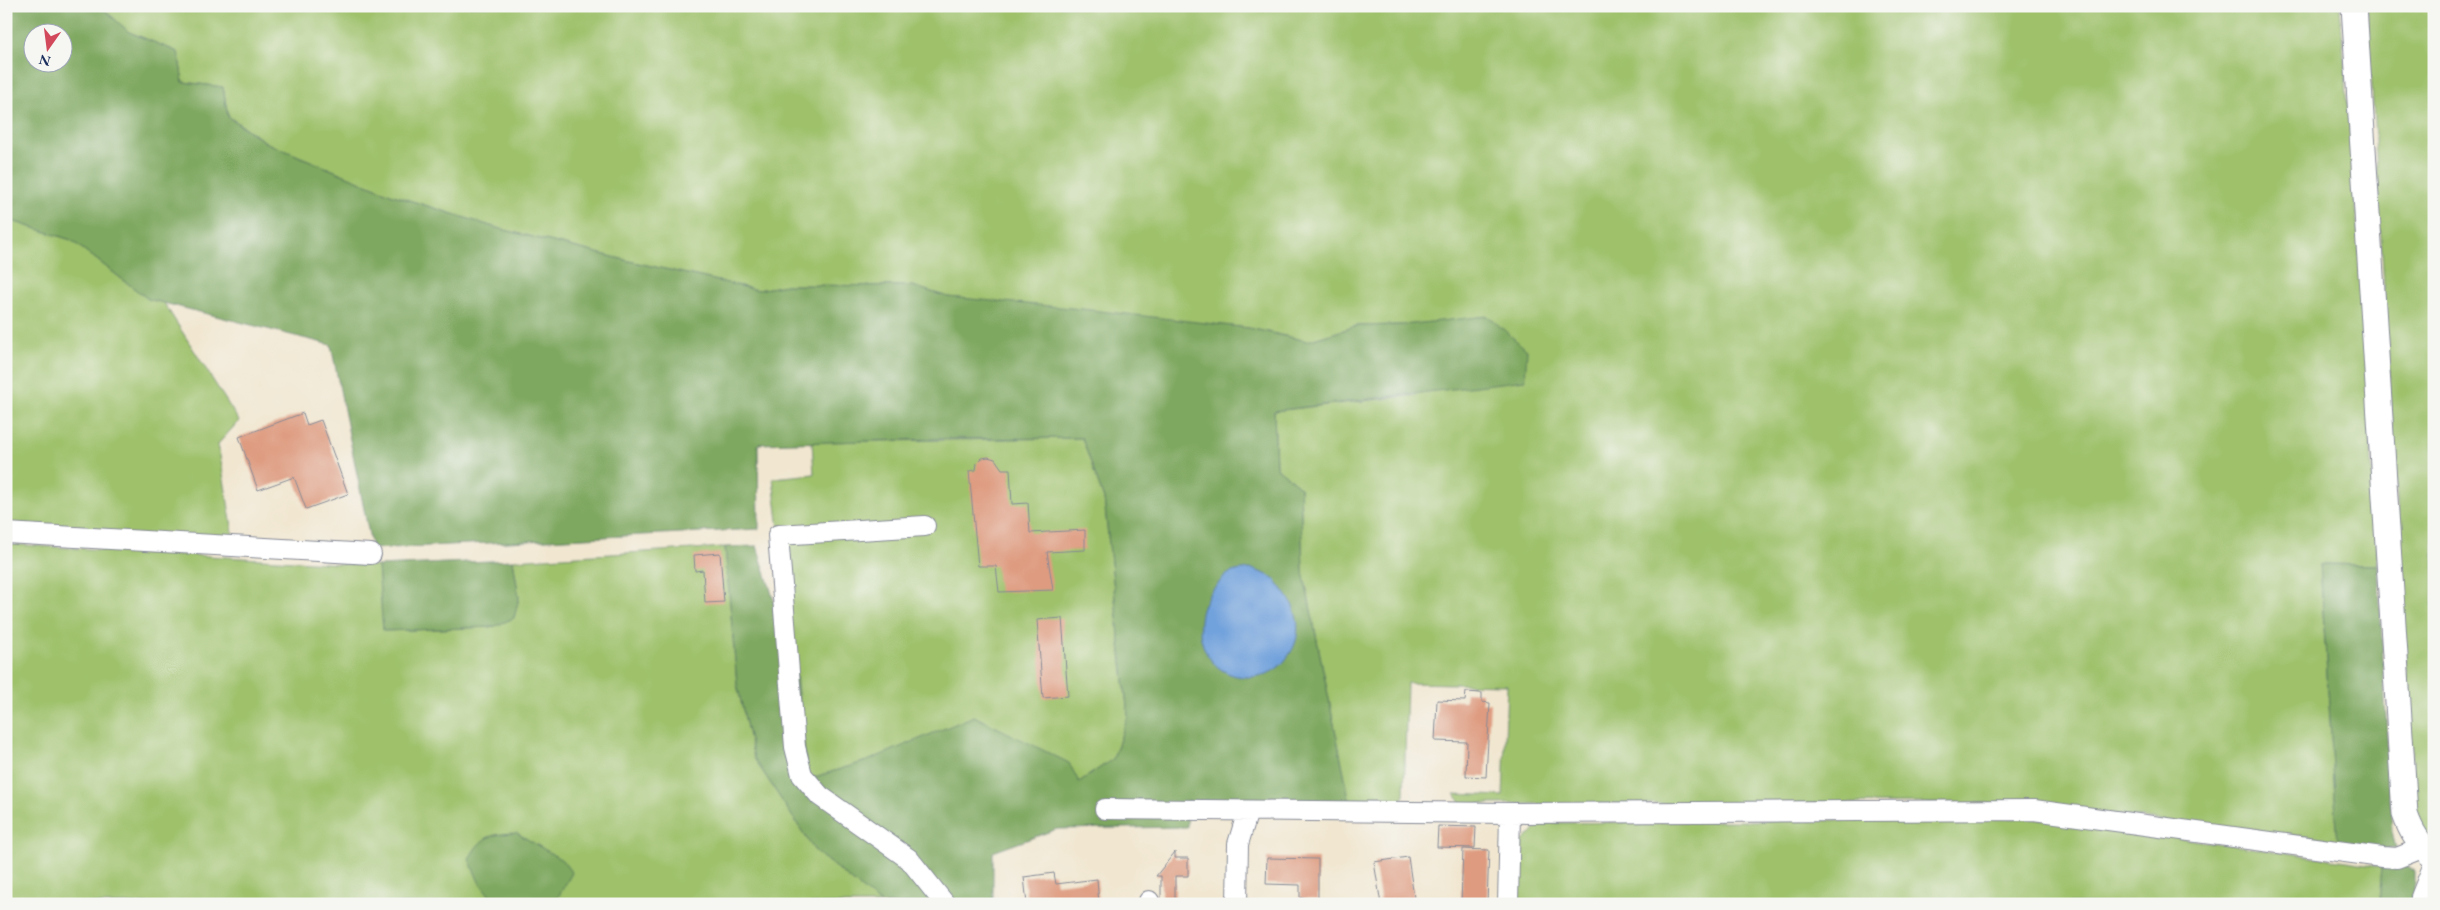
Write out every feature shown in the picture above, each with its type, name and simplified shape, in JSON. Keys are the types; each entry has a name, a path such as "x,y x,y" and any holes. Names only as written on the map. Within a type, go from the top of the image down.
{"main road":[{"path":"2354,6 2405,814 2410,829 2430,856"}],"street":[{"path":"924,526 778,535 795,747 802,775 820,796 909,859 945,904"},
{"path":"6,533 371,554"},
{"path":"1104,809 1510,813 2034,810 2382,857 2430,856 2421,904"},
{"path":"1238,904 1238,844 1248,811"},
{"path":"1508,904 1510,813"}],"green space":[{"path":"6,6 100,6 129,32 178,52 183,82 223,87 228,117 267,143 393,195 497,228 629,261 758,290 786,285 912,286 948,297 1082,309 1249,328 1307,341 1357,326 1402,325 1488,316 1527,350 1525,380 1274,411 1276,467 1300,487 1303,571 1350,803 1188,801 1187,827 1057,829 993,852 993,904 881,904 815,851 754,758 737,684 725,547 757,546 794,665 808,779 867,761 974,716 1069,763 1079,782 1113,759 1128,716 1104,499 1082,438 939,439 758,444 759,529 372,549 331,345 148,299 71,240 6,219"},
{"path":"100,6 2340,6 2360,260 2378,565 2320,564 2338,845 2033,803 1463,804 1454,794 1503,796 1507,685 1407,683 1404,796 1395,806 1350,803 1303,571 1300,487 1276,467 1274,411 1416,395 1402,325 1357,326 1307,341 1249,328 948,297 912,286 786,285 758,290 629,261 497,228 393,195 267,143 228,116 223,87 183,82 178,52 129,32"},
{"path":"2367,6 2434,6 2434,845 2416,816"},
{"path":"6,219 71,240 148,299 164,303 239,421 218,444 235,544 6,531"},
{"path":"1082,438 1104,499 1128,716 1113,759 1079,782 867,761 808,779 773,478 814,474 812,442"},
{"path":"6,544 378,566 384,631 493,627 519,598 513,560 725,547 737,684 754,758 815,851 881,904 6,904"},
{"path":"513,560 519,598 514,618 493,627 383,631 378,566"},
{"path":"2320,564 2378,565 2392,831 2396,849 2338,845"},
{"path":"2035,818 2382,866 2379,904 1519,904 1520,844 1542,823"},
{"path":"517,833 562,860 572,873 554,904 496,904 479,882 469,859 478,845 483,840 494,835"},
{"path":"2401,864 2415,871 2415,883 2409,904 2379,904 2382,866"}],"water":[{"path":"1252,569 1273,578 1289,598 1298,624 1296,642 1292,651 1277,668 1258,676 1239,676 1224,671 1212,661 1204,648 1200,632 1201,616 1206,600 1224,577 1235,571"}],"building":[{"path":"303,413 307,425 321,420 348,494 306,509 294,477 258,490 239,437"},
{"path":"982,458 995,459 1002,469 1010,469 1012,504 1028,503 1030,533 1085,530 1085,550 1047,552 1053,590 999,592 996,566 978,566 969,471 976,470 977,463"},
{"path":"720,553 724,602 705,603 703,570 695,571 694,555"},
{"path":"1062,618 1068,696 1043,698 1037,620"},
{"path":"1466,692 1482,693 1482,702 1490,703 1486,777 1466,776 1467,742 1435,741 1437,700 1465,701"},
{"path":"1438,826 1476,827 1475,848 1437,847"},
{"path":"1463,849 1489,850 1487,904 1461,904"},
{"path":"1175,852 1175,858 1188,858 1188,876 1175,876 1175,904 1161,904 1161,876 1156,876"},
{"path":"1408,857 1415,904 1381,904 1374,862"},
{"path":"1267,858 1318,859 1318,899 1300,898 1300,885 1266,884"},
{"path":"1054,873 1056,884 1097,879 1099,904 1027,904 1024,877"}]}
